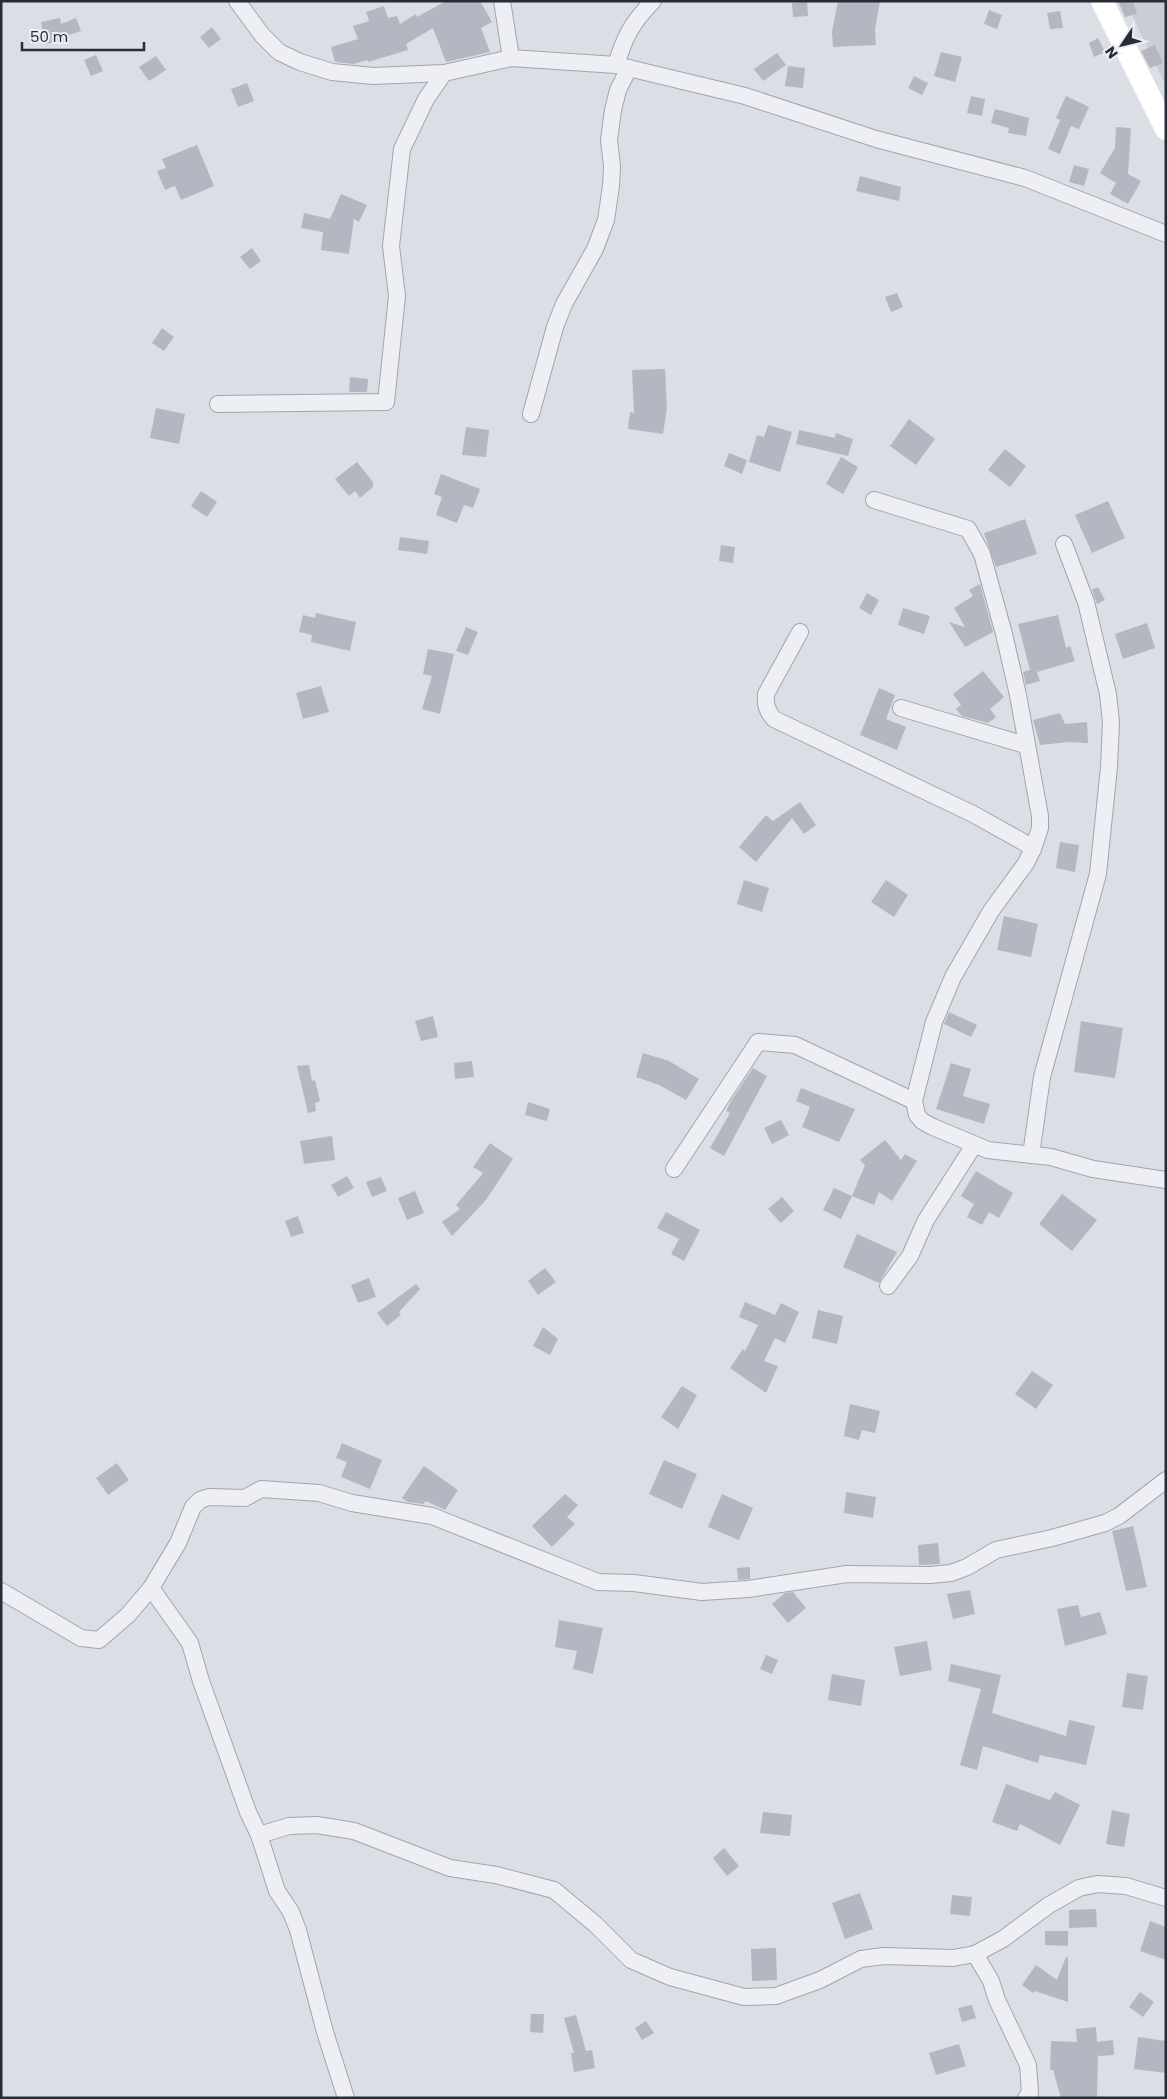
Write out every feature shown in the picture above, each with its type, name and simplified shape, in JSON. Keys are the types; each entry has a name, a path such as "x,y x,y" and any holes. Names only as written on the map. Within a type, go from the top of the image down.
{"street":[{"path":"237,1 262,35 279,52 300,62 332,72 373,76 444,73 511,58 623,67 745,96 876,139 1024,178 1166,234"},
{"path":"502,1 511,58"},
{"path":"531,414 555,327 564,304 595,248 606,220 611,180 608,140 623,67 624,37 653,1"},
{"path":"1102,1 1166,129"},
{"path":"218,404 386,402 397,296 392,246 402,149 426,99 444,73"},
{"path":"874,500 968,529 982,554 1004,634 1018,695 1040,816 1040,828 1026,864 991,911 954,977 934,1022 914,1101 917,1115 922,1121 974,1145 999,1152 1052,1157 1093,1169 1166,1180"},
{"path":"1031,1155 1042,1078 1098,874 1110,749 1110,709 1102,668 1086,602 1064,544"},
{"path":"800,632 766,694 765,702 768,712 774,719 973,814 1026,843 1032,849"},
{"path":"901,708 1026,745"},
{"path":"674,1169 758,1042 795,1045 914,1101"},
{"path":"888,1286 910,1256 926,1220 974,1145"},
{"path":"1,1591 66,1630 91,1641 99,1640 128,1615 151,1588 178,1542 193,1507 200,1500 209,1497 245,1498 255,1490 266,1488 319,1493 352,1502 432,1516 598,1582 634,1583 702,1592 748,1589 847,1574 930,1575 951,1573 968,1567 996,1550 1010,1545 1052,1538 1105,1523 1120,1516 1166,1480"},
{"path":"151,1588 190,1643 201,1681 248,1812 259,1835 277,1891 291,1912 298,1930 325,2032 346,2098"},
{"path":"259,1835 289,1826 308,1825 354,1831 450,1868 496,1875 554,1890 595,1924 631,1960 670,1977 744,1996 776,1996 820,1980 861,1959 884,1956 953,1958 974,1954 1003,1939 1049,1906 1080,1888 1097,1884 1126,1886 1166,1898"},
{"path":"974,1954 991,1981 997,2000 1028,2065 1030,2093 1026,2098"}],"shaded area":[{"path":"1125,1 1166,1 1166,86"}],"building":[{"path":"446,1 480,1 492,22 481,28 490,52 446,62 433,28 406,44 408,50 368,62 368,60 353,64 335,62 331,47 358,39 353,26 369,21 366,12 384,6 388,18 397,16 400,24 416,14 417,17"},
{"path":"838,1 880,1 875,29 876,45 833,47 832,32"},
{"path":"1118,1 1133,1 1137,14 1125,17"},
{"path":"807,2 808,16 793,17 792,3"},
{"path":"989,10 1002,15 997,29 984,24"},
{"path":"1060,11 1063,28 1050,29 1047,13"},
{"path":"60,18 61,24 76,18 81,31 63,37 64,41 45,44 41,22"},
{"path":"212,27 221,39 209,48 200,37"},
{"path":"1098,38 1105,52 1094,57 1089,43"},
{"path":"1155,45 1163,63 1150,68 1141,51"},
{"path":"941,52 962,57 955,82 934,76"},
{"path":"777,53 786,65 763,81 754,69"},
{"path":"96,55 103,71 91,76 84,60"},
{"path":"156,56 166,70 149,81 139,67"},
{"path":"788,66 805,68 803,88 785,86"},
{"path":"914,76 928,83 922,95 908,88"},
{"path":"247,83 254,101 238,107 231,89"},
{"path":"971,96 985,99 982,116 967,113"},
{"path":"1066,96 1089,107 1079,129 1071,126 1060,154 1048,149 1060,120 1056,118"},
{"path":"995,109 1029,118 1026,136 1008,133 1009,128 991,123"},
{"path":"1116,127 1131,128 1128,174 1141,181 1128,204 1110,194 1116,183 1100,173 1115,148"},
{"path":"197,145 214,186 181,200 175,186 165,190 157,171 166,168 162,159"},
{"path":"1074,165 1089,169 1084,186 1069,182"},
{"path":"860,176 901,187 899,201 856,191"},
{"path":"341,194 367,205 359,222 354,219 349,254 321,250 323,232 301,228 304,213 330,219"},
{"path":"252,248 261,261 250,269 240,257"},
{"path":"897,293 903,307 891,312 885,297"},
{"path":"162,328 174,337 164,351 152,343"},
{"path":"665,369 667,408 663,434 628,429 630,412 634,413 632,370"},
{"path":"350,377 368,379 367,392 349,392"},
{"path":"156,408 185,414 179,444 150,438"},
{"path":"909,419 935,439 916,465 890,446"},
{"path":"768,425 792,432 780,472 749,462 757,435 764,437"},
{"path":"466,427 489,430 486,457 462,455"},
{"path":"799,430 835,438 836,433 853,439 848,456 796,444"},
{"path":"1005,449 1026,466 1010,487 988,470"},
{"path":"729,453 747,460 742,474 724,466"},
{"path":"841,457 858,467 843,494 826,484"},
{"path":"357,462 373,482 373,487 360,498 355,491 349,496 335,479"},
{"path":"441,474 480,489 473,508 464,505 457,523 436,515 442,497 434,494"},
{"path":"201,491 217,502 207,517 191,506"},
{"path":"1108,501 1125,538 1092,553 1075,515"},
{"path":"1025,519 1037,554 996,567 984,533"},
{"path":"400,537 429,541 427,554 398,550"},
{"path":"721,545 735,547 733,563 719,561"},
{"path":"980,584 993,632 965,647 949,622 965,627 954,608 973,596 969,590"},
{"path":"1098,587 1105,600 1097,604 1092,590"},
{"path":"867,593 879,600 871,615 859,608"},
{"path":"903,608 930,616 924,634 898,625"},
{"path":"316,613 356,622 350,651 311,642 312,635 299,632 303,615 315,618"},
{"path":"1058,615 1066,648 1070,646 1075,661 1037,672 1040,681 1026,685 1023,672 1030,670 1018,624"},
{"path":"1147,623 1155,648 1123,659 1115,634"},
{"path":"466,627 478,632 468,655 456,651"},
{"path":"428,649 454,654 440,714 422,709 432,676 423,674"},
{"path":"983,671 1004,697 990,709 996,717 988,723 962,716 956,709 961,705 953,694"},
{"path":"321,686 329,712 303,719 296,693"},
{"path":"879,688 895,695 886,719 906,727 897,750 860,735"},
{"path":"1060,713 1065,724 1087,722 1088,743 1069,742 1040,745 1033,720"},
{"path":"800,802 816,825 804,834 792,818 756,862 739,847 766,815 773,821"},
{"path":"1060,842 1079,845 1075,872 1056,868"},
{"path":"744,880 769,888 762,912 737,904"},
{"path":"886,880 908,895 894,917 871,902"},
{"path":"1004,916 1038,924 1031,957 997,950"},
{"path":"949,1012 977,1025 971,1037 944,1024"},
{"path":"433,1016 438,1037 421,1041 415,1021"},
{"path":"1081,1021 1123,1028 1115,1078 1074,1072"},
{"path":"643,1053 669,1061 699,1079 686,1100 659,1085 636,1077"},
{"path":"472,1061 474,1077 455,1079 454,1063"},
{"path":"951,1063 971,1069 963,1096 990,1104 984,1124 936,1109"},
{"path":"309,1065 312,1081 315,1080 320,1101 315,1103 316,1111 308,1113 297,1066"},
{"path":"753,1068 767,1076 724,1156 710,1148 730,1113 726,1111 731,1101"},
{"path":"801,1088 855,1109 839,1142 802,1127 810,1107 796,1101"},
{"path":"528,1102 550,1109 547,1121 525,1115"},
{"path":"781,1120 789,1135 772,1144 764,1128"},
{"path":"332,1136 335,1160 304,1164 300,1141"},
{"path":"885,1140 901,1160 905,1154 917,1161 892,1201 879,1192 874,1205 852,1196 865,1165 860,1160"},
{"path":"490,1143 513,1159 486,1200 452,1236 442,1222 460,1209 456,1205 483,1173 473,1167"},
{"path":"976,1171 1013,1193 999,1218 989,1212 982,1225 967,1217 974,1204 961,1196"},
{"path":"347,1176 354,1188 338,1197 331,1185"},
{"path":"381,1177 387,1191 372,1197 366,1182"},
{"path":"834,1188 852,1196 841,1219 823,1210"},
{"path":"415,1191 424,1213 407,1220 398,1198"},
{"path":"1062,1194 1097,1220 1072,1251 1039,1224"},
{"path":"782,1197 794,1211 781,1223 768,1209"},
{"path":"666,1212 700,1230 684,1261 671,1254 679,1239 657,1228"},
{"path":"298,1216 304,1233 291,1237 285,1221"},
{"path":"857,1234 897,1252 879,1283 843,1267"},
{"path":"545,1268 556,1282 538,1295 528,1281"},
{"path":"369,1278 376,1297 358,1303 351,1285"},
{"path":"416,1284 420,1289 399,1312 401,1315 387,1326 377,1313"},
{"path":"745,1302 775,1315 781,1303 799,1312 785,1343 775,1338 764,1361 778,1366 766,1393 730,1368 743,1349 745,1351 758,1325 739,1317"},
{"path":"818,1310 843,1316 837,1344 812,1338"},
{"path":"543,1327 558,1339 550,1355 533,1346"},
{"path":"1032,1371 1053,1385 1036,1409 1015,1394"},
{"path":"682,1386 697,1395 678,1429 661,1417"},
{"path":"850,1404 880,1411 875,1433 862,1430 859,1440 844,1436"},
{"path":"342,1443 382,1460 370,1489 341,1477 347,1462 336,1458"},
{"path":"664,1460 697,1474 682,1509 649,1494"},
{"path":"117,1463 129,1480 108,1495 96,1478"},
{"path":"424,1466 458,1490 445,1510 426,1501 423,1504 408,1502 402,1498"},
{"path":"846,1492 876,1497 873,1518 844,1513"},
{"path":"565,1494 578,1505 567,1517 575,1524 552,1547 532,1526"},
{"path":"722,1494 753,1508 739,1540 708,1527"},
{"path":"1133,1526 1147,1587 1126,1591 1112,1531"},
{"path":"938,1543 940,1564 919,1565 918,1545"},
{"path":"750,1567 750,1579 738,1580 737,1568"},
{"path":"970,1590 975,1614 953,1619 947,1594"},
{"path":"793,1592 806,1608 788,1623 772,1604 785,1593"},
{"path":"1078,1605 1081,1617 1100,1612 1107,1634 1065,1646 1057,1609"},
{"path":"559,1620 603,1628 593,1674 573,1669 577,1651 555,1647"},
{"path":"927,1641 932,1670 900,1676 894,1647"},
{"path":"766,1655 778,1660 772,1674 760,1669"},
{"path":"951,1664 1001,1675 992,1713 1066,1736 1069,1720 1095,1726 1086,1765 1040,1755 1038,1763 983,1746 977,1770 960,1765 981,1689 948,1681"},
{"path":"1127,1673 1148,1676 1143,1710 1122,1707"},
{"path":"832,1674 865,1680 861,1706 828,1700"},
{"path":"1006,1784 1050,1800 1055,1792 1080,1805 1060,1845 1020,1824 1017,1831 992,1822"},
{"path":"1112,1810 1130,1814 1124,1847 1106,1844"},
{"path":"763,1812 792,1815 790,1836 760,1833"},
{"path":"724,1848 739,1866 727,1876 713,1858"},
{"path":"860,1893 873,1929 845,1939 832,1903"},
{"path":"952,1895 972,1897 970,1916 950,1914"},
{"path":"1096,1909 1097,1927 1069,1928 1069,1910"},
{"path":"1150,1921 1166,1927 1166,1960 1140,1951"},
{"path":"1045,1931 1068,1931 1068,1946 1045,1945"},
{"path":"776,1948 777,1980 752,1981 751,1949"},
{"path":"1066,1957 1068,1957 1068,2002 1035,1991 1033,1993 1022,1985 1036,1965 1057,1980"},
{"path":"1140,1992 1154,2002 1143,2017 1129,2007"},
{"path":"972,2005 976,2018 962,2022 958,2008"},
{"path":"531,2014 544,2014 543,2033 530,2032"},
{"path":"576,2015 586,2051 592,2050 595,2068 574,2072 571,2053 574,2053 564,2018"},
{"path":"646,2021 654,2033 642,2040 635,2028"},
{"path":"1096,2027 1097,2042 1113,2040 1114,2055 1098,2056 1097,2098 1061,2098 1053,2070 1050,2070 1051,2041 1077,2042 1076,2029"},
{"path":"1138,2037 1166,2041 1166,2073 1134,2069"},
{"path":"959,2044 966,2066 936,2075 929,2053"}]}
